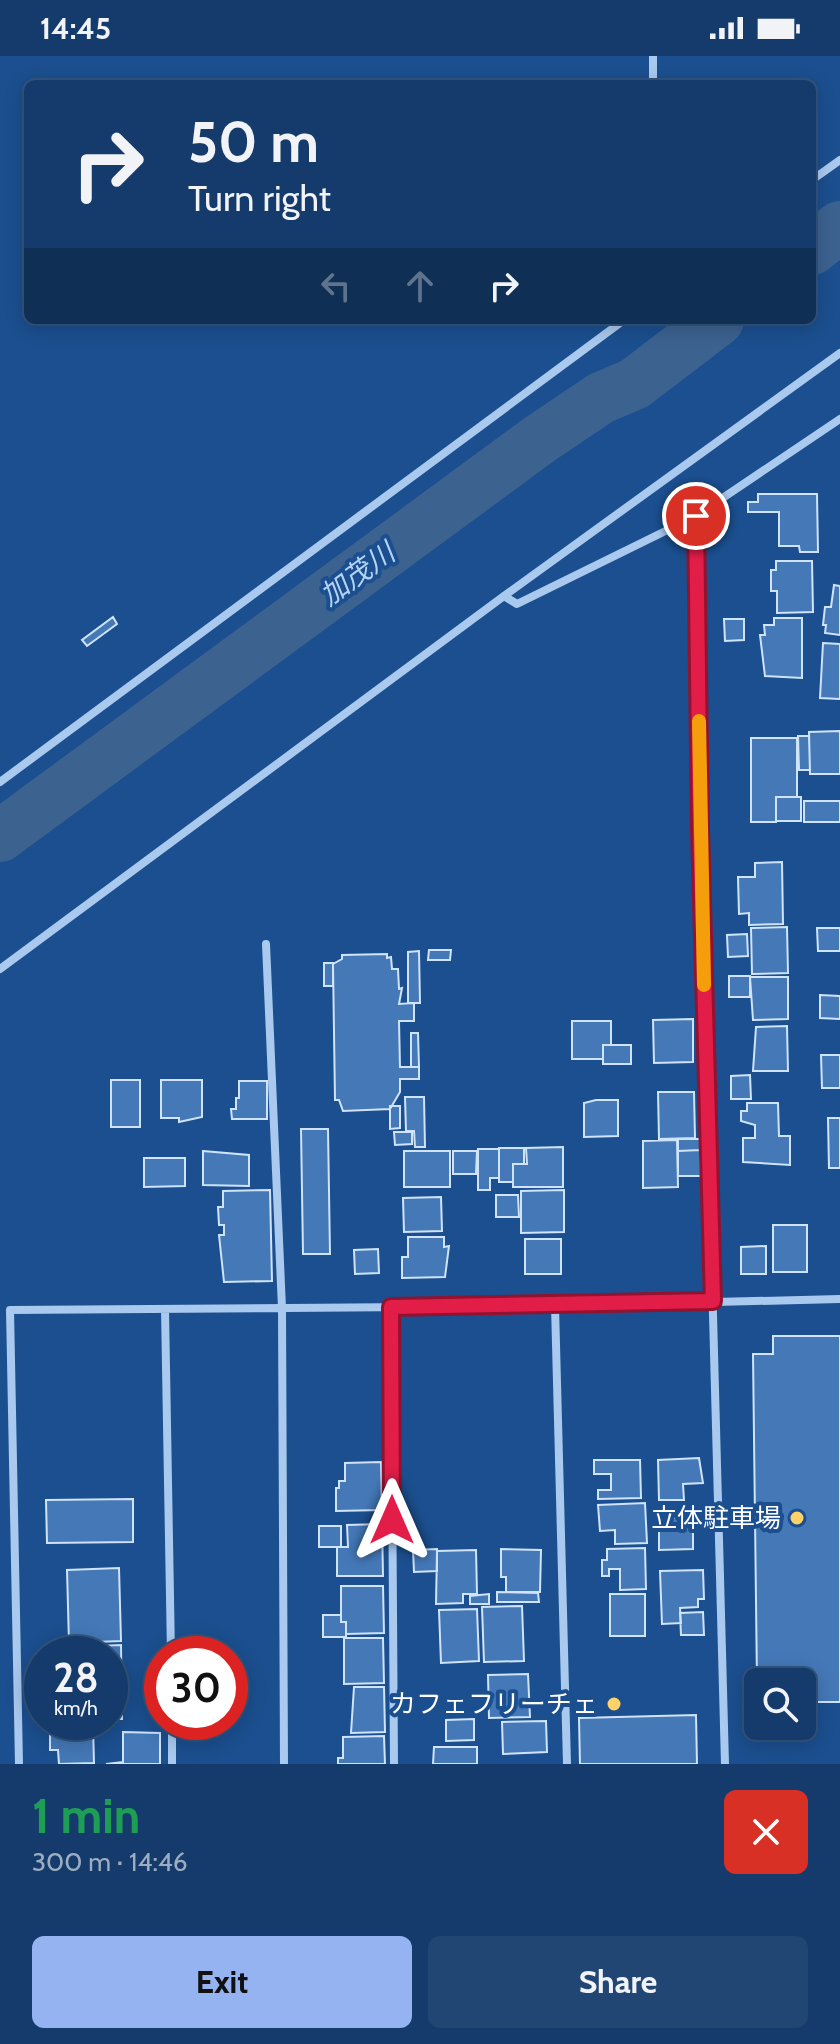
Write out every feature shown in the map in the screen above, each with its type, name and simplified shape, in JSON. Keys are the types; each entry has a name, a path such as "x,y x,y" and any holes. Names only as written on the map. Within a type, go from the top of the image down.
{"street":[{"path":"653,56 653,80"},
{"path":"816,177 840,160"},
{"path":"0,782 619,324"},
{"path":"0,969 504,596 840,353"},
{"path":"504,596 517,604 696,516 840,419"},
{"path":"696,516 700,828 725,1764"},
{"path":"266,944 282,1308 284,1764"},
{"path":"19,1764 10,1310 555,1306 840,1299"},
{"path":"555,1306 567,1764"},
{"path":"391,1307 394,1764"},
{"path":"165,1309 171,1636"},
{"path":"172,1740 172,1764"}],"building":[{"path":"758,494 817,494 818,552 800,552 799,546 779,546 779,512 748,512 748,502 758,502"},
{"path":"776,561 812,561 813,612 777,613 777,591 771,591 771,570 776,570"},
{"path":"834,585 840,586 840,635 825,633 826,625 823,625 825,607 831,607"},
{"path":"113,617 117,624 87,646 82,640"},
{"path":"774,618 802,618 802,678 765,676 760,635 765,635 764,625 774,625"},
{"path":"724,619 744,619 744,640 725,641"},
{"path":"823,643 840,644 840,699 820,698"},
{"path":"840,731 840,774 810,774 809,732"},
{"path":"798,736 809,736 810,770 799,770"},
{"path":"751,738 797,738 797,797 776,797 776,822 751,822"},
{"path":"776,797 801,797 801,821 776,821"},
{"path":"804,801 840,801 840,822 804,822"},
{"path":"782,862 783,924 749,925 749,913 739,914 738,877 755,877 755,863"},
{"path":"787,927 788,973 752,974 751,928"},
{"path":"817,928 840,928 840,951 818,951"},
{"path":"747,934 748,956 728,957 727,935"},
{"path":"429,950 451,950 450,960 428,960"},
{"path":"419,951 420,1003 408,1003 408,952"},
{"path":"387,954 387,958 391,957 392,969 398,969 399,989 402,988 399,1004 414,1003 414,1021 399,1021 400,1067 419,1067 419,1079 400,1079 400,1092 390,1109 343,1111 339,1100 335,1100 333,964 342,959 342,955"},
{"path":"324,963 333,963 333,986 324,986"},
{"path":"729,976 750,976 750,997 729,997"},
{"path":"750,977 788,977 788,1019 753,1020"},
{"path":"820,995 840,996 840,1019 820,1018"},
{"path":"693,1019 693,1062 654,1063 653,1020"},
{"path":"572,1021 611,1021 611,1045 603,1045 603,1059 572,1059"},
{"path":"787,1026 788,1071 753,1071 756,1027"},
{"path":"411,1033 418,1033 419,1067 411,1067"},
{"path":"603,1045 631,1045 631,1064 603,1064"},
{"path":"821,1055 840,1055 840,1088 822,1088"},
{"path":"750,1075 751,1099 731,1099 731,1076"},
{"path":"111,1080 140,1080 140,1127 111,1127"},
{"path":"161,1080 202,1080 202,1117 179,1122 179,1118 161,1118"},
{"path":"239,1081 267,1081 267,1119 232,1119 231,1109 236,1109 236,1098 239,1098"},
{"path":"658,1092 694,1092 695,1138 659,1139"},
{"path":"405,1097 424,1097 425,1147 415,1147 414,1131 406,1131"},
{"path":"618,1100 618,1136 584,1137 584,1103"},
{"path":"747,1103 778,1103 779,1136 790,1136 790,1165 743,1162 743,1138 755,1138 755,1125 741,1121 741,1111 747,1111"},
{"path":"390,1106 400,1106 400,1128 390,1129"},
{"path":"828,1118 840,1118 840,1168 829,1168"},
{"path":"301,1129 328,1129 330,1254 303,1254"},
{"path":"394,1132 412,1132 412,1144 395,1145"},
{"path":"678,1139 700,1139 700,1150 678,1151"},
{"path":"677,1140 678,1187 643,1188 643,1141"},
{"path":"563,1147 563,1187 513,1187 513,1164 527,1164 526,1148"},
{"path":"499,1148 524,1148 524,1164 513,1164 513,1182 499,1182"},
{"path":"478,1149 499,1149 499,1178 490,1178 490,1190 478,1190"},
{"path":"700,1150 701,1176 678,1176 678,1151"},
{"path":"203,1151 249,1155 249,1186 203,1185"},
{"path":"404,1151 450,1151 450,1187 404,1187"},
{"path":"453,1151 477,1151 476,1174 453,1174"},
{"path":"144,1158 185,1158 185,1186 144,1187"},
{"path":"270,1190 272,1281 224,1282 219,1235 224,1235 224,1225 219,1225 218,1207 223,1207 223,1191"},
{"path":"564,1190 564,1232 521,1233 521,1191"},
{"path":"496,1195 518,1195 519,1217 496,1217"},
{"path":"441,1197 442,1231 404,1232 403,1198"},
{"path":"773,1225 807,1225 807,1272 773,1272"},
{"path":"408,1237 444,1237 444,1247 449,1246 445,1277 402,1278 402,1257 408,1257"},
{"path":"525,1239 561,1239 561,1274 525,1274"},
{"path":"766,1246 766,1274 741,1274 741,1247"},
{"path":"378,1249 379,1273 355,1274 354,1250"},
{"name":"立体駐車場","path":"773,1336 840,1336 840,1702 816,1702 816,1668 757,1668 753,1354 773,1354"},
{"path":"699,1458 703,1483 683,1484 684,1500 659,1500 658,1460"},
{"path":"594,1460 640,1460 641,1498 598,1499 598,1490 611,1490 611,1474 594,1474"},
{"path":"381,1462 382,1510 336,1511 336,1488 339,1488 339,1481 345,1481 345,1463"},
{"path":"133,1499 133,1542 47,1543 46,1500"},
{"path":"645,1503 647,1543 615,1544 615,1530 600,1531 598,1505"},
{"path":"693,1517 693,1549 659,1550 659,1518"},
{"path":"382,1524 383,1576 337,1576 337,1547 348,1547 347,1525"},
{"path":"319,1526 341,1526 341,1547 319,1547"},
{"path":"645,1548 646,1589 620,1590 620,1569 609,1569 609,1576 602,1576 602,1560 607,1560 607,1549"},
{"path":"437,1549 437,1571 414,1572 413,1550"},
{"path":"501,1549 541,1550 540,1592 506,1592 506,1577 501,1577"},
{"path":"476,1550 477,1594 463,1594 463,1603 436,1604 437,1551"},
{"path":"119,1568 121,1636 69,1636 67,1570"},
{"path":"703,1570 704,1599 698,1599 698,1607 680,1608 681,1623 662,1624 660,1571"},
{"path":"341,1586 383,1586 384,1633 346,1634 346,1622 341,1622"},
{"path":"497,1592 538,1593 539,1602 497,1602"},
{"path":"489,1594 489,1604 470,1604 470,1596"},
{"path":"610,1594 645,1594 645,1636 610,1636"},
{"path":"522,1606 524,1661 484,1662 482,1607"},
{"path":"477,1609 479,1661 441,1663 439,1610"},
{"path":"703,1612 704,1635 681,1635 680,1613"},
{"path":"323,1615 341,1615 341,1622 346,1622 346,1637 323,1637"},
{"path":"344,1638 383,1638 384,1683 344,1684"},
{"path":"528,1674 530,1717 489,1718 488,1675"},
{"path":"354,1687 384,1687 385,1732 351,1733"},
{"path":"696,1715 697,1764 580,1764 579,1718"},
{"path":"474,1719 474,1740 446,1741 446,1720"},
{"path":"546,1721 547,1752 503,1754 502,1722"},
{"path":"128,1732 144,1733 144,1740 160,1740 160,1764 106,1764 123,1762 123,1740 128,1740"},
{"path":"384,1736 385,1764 338,1764 338,1758 343,1758 343,1737"},
{"path":"50,1740 93,1740 94,1763 59,1764 58,1750 50,1750"},
{"path":"434,1747 477,1747 477,1764 433,1764"}],"waterway":[{"name":"加茂川","path":"816,246 840,227"},
{"name":"加茂川","path":"0,836 540,439 601,398 634,384 713,324"}],"slow traffic":[{"path":"699,721 704,985"}],"place":[{"name":"立体駐車場","path":"797,1518"},
{"name":"カフェフリーチェ","path":"614,1704"}],"route":[{"path":"392,1520 391,1307 713,1301 700,828 696,516"}]}
